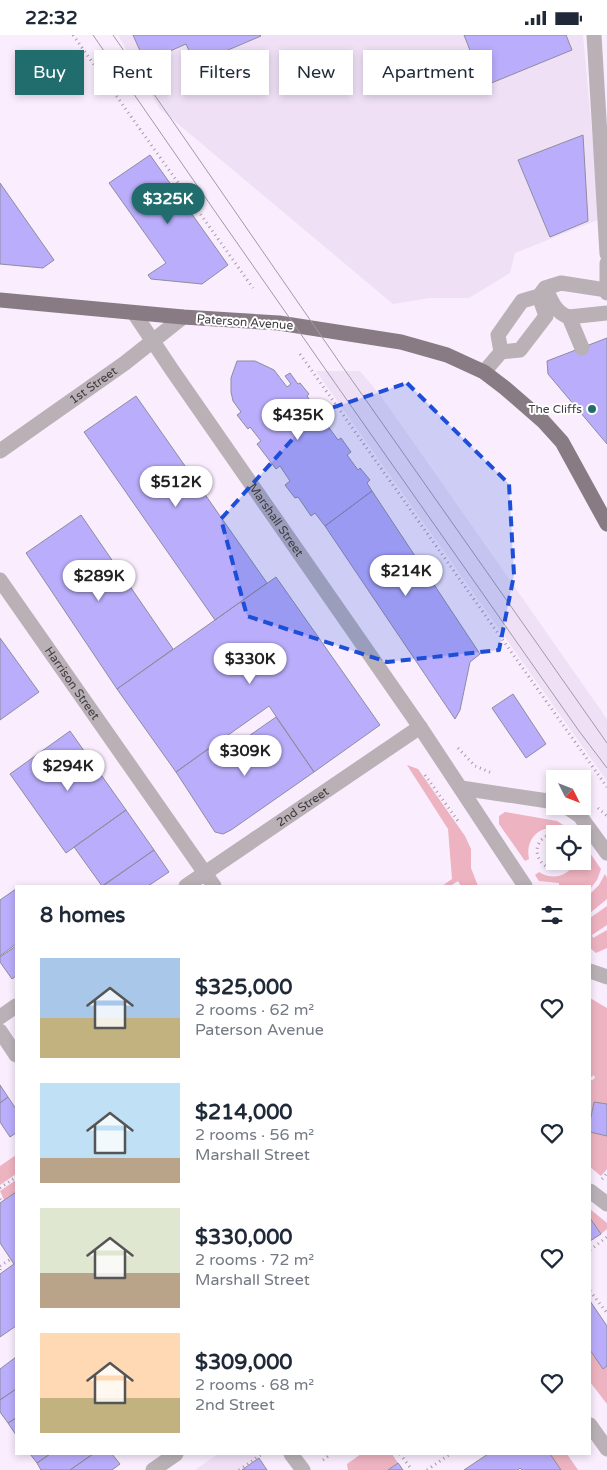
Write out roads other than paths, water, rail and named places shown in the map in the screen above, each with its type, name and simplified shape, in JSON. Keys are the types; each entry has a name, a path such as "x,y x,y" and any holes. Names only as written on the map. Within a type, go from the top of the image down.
{"main road":[{"name":"Paterson Avenue","path":"0,300 134,313 279,323 401,342 447,355 484,372 543,421 562,442 607,524"}],"street":[{"path":"594,35 607,254"},
{"path":"501,353 498,335 522,301 561,283 607,292 607,263"},
{"path":"542,292 555,308 569,317 607,313"},
{"path":"484,372 501,353 520,350 546,316 542,292"},
{"name":"Marshall Street","path":"134,313 420,727 524,885"},
{"name":"1st Street","path":"0,451 153,342 183,317"},
{"path":"569,317 582,348"},
{"name":"Harrison Street","path":"0,580 213,885"},
{"name":"2nd Street","path":"187,885 420,727"},
{"path":"461,788 546,801"},
{"path":"579,815 607,853"},
{"path":"591,971 607,977"},
{"path":"0,1017 15,1007"},
{"path":"0,1031 15,1054"},
{"path":"591,1192 607,1204"},
{"path":"591,1426 606,1446"},
{"path":"153,1470 175,1455"},
{"path":"292,1455 303,1470"}],"tram line":[{"path":"93,35 579,731 607,768"},
{"path":"113,35 342,366 607,743"}],"place":[{"name":"The Cliffs","path":"592,409"}]}
